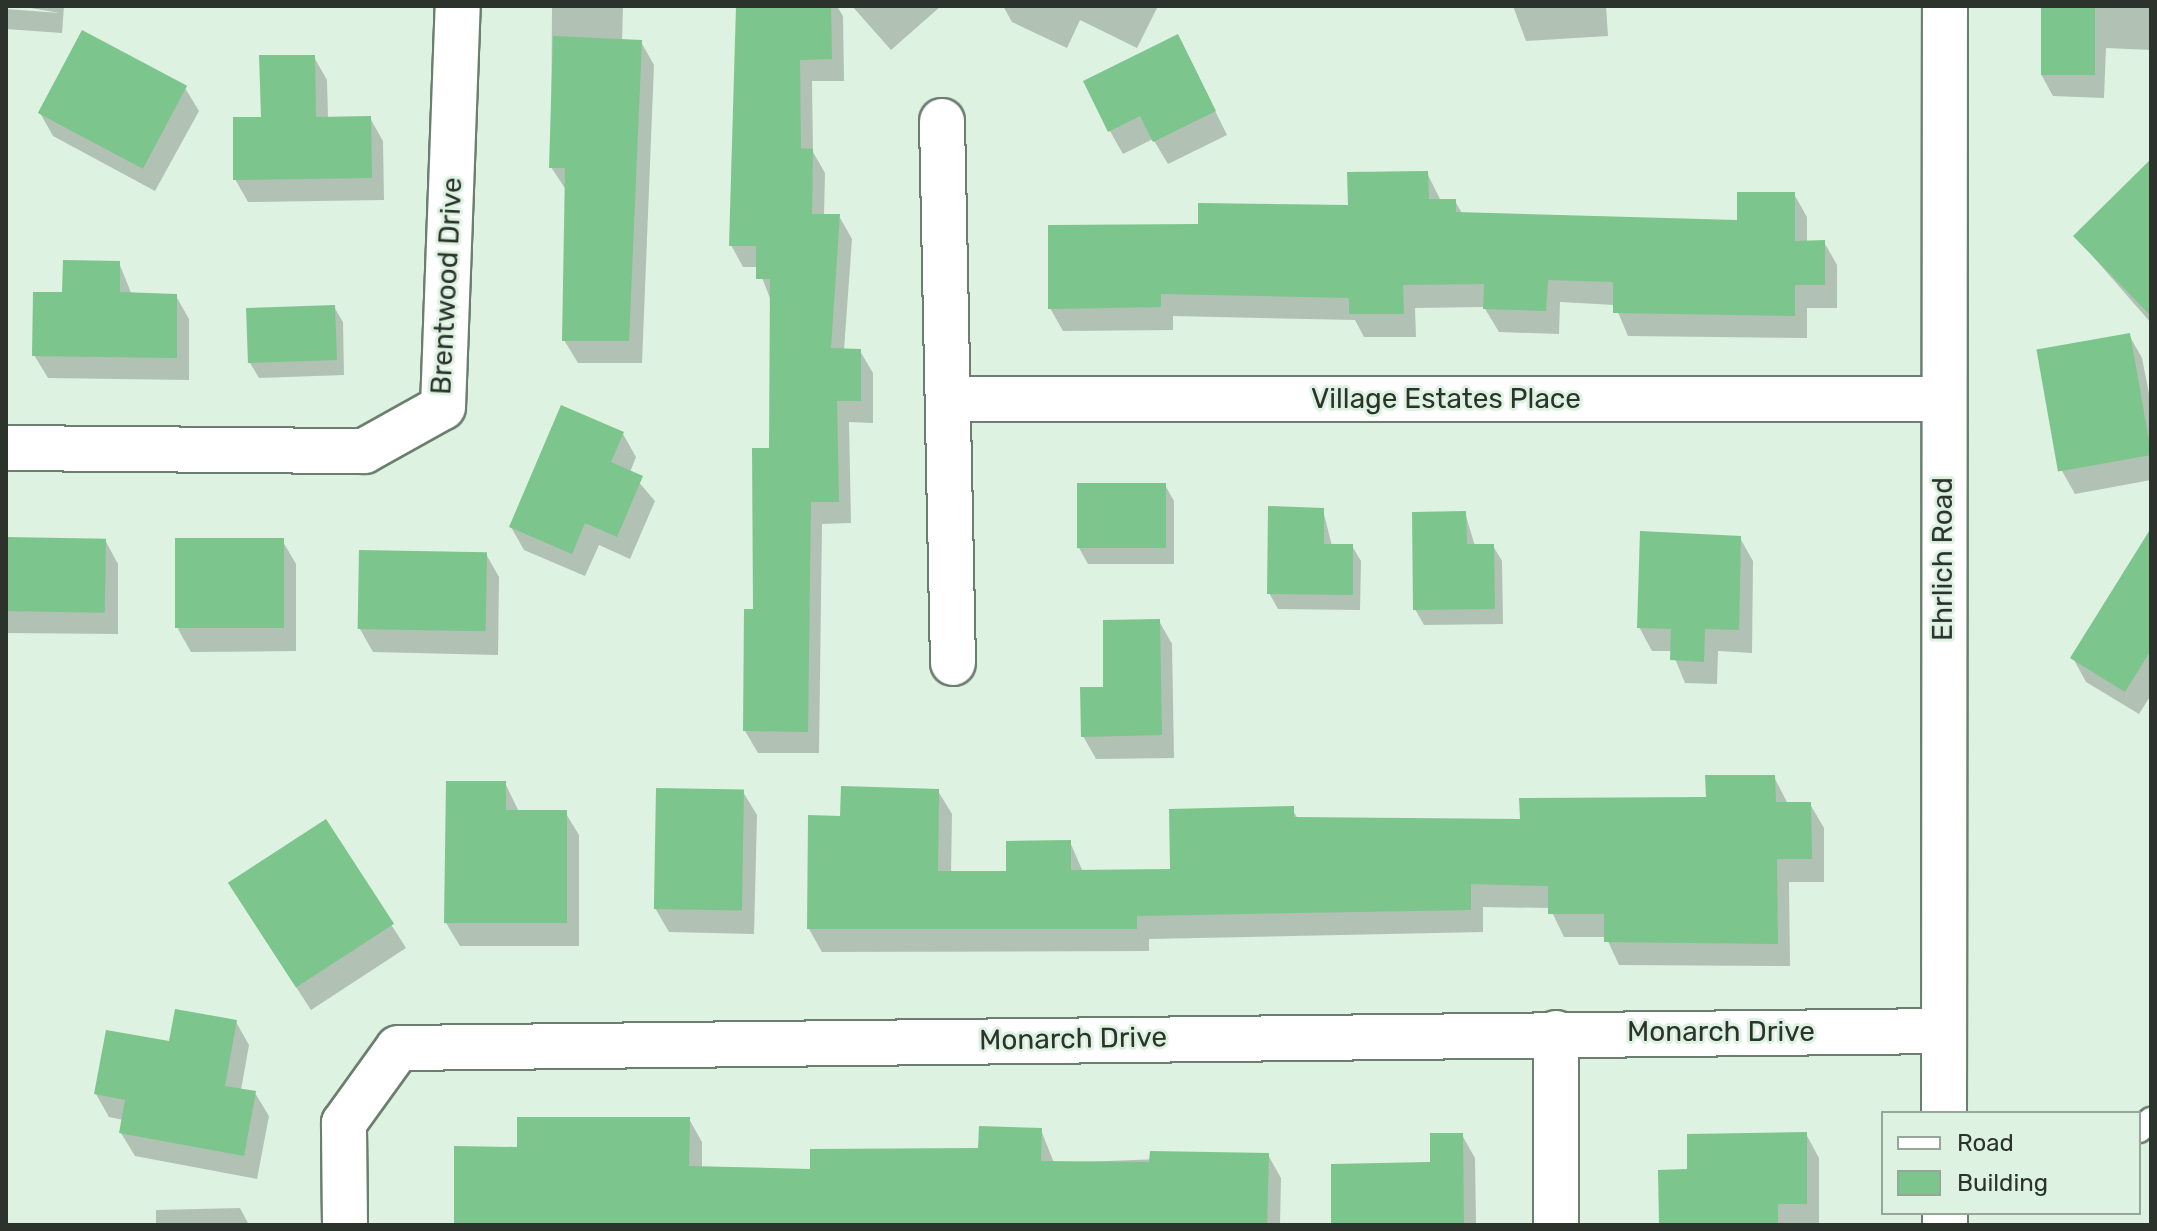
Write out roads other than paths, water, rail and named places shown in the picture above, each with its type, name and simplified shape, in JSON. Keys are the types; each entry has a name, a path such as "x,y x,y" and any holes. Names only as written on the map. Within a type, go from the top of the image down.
{"street":[{"name":"Brentwood Drive","path":"6,448 364,451 443,407 458,6"},
{"name":"Ehrlich Road","path":"1944,1111 1945,6"},
{"path":"942,121 953,663"},
{"name":"Village Estates Place","path":"949,399 1943,399"},
{"name":"Monarch Drive","path":"345,1225 344,1123 398,1048 1943,1031"},
{"path":"1556,1033 1556,1225"}]}
